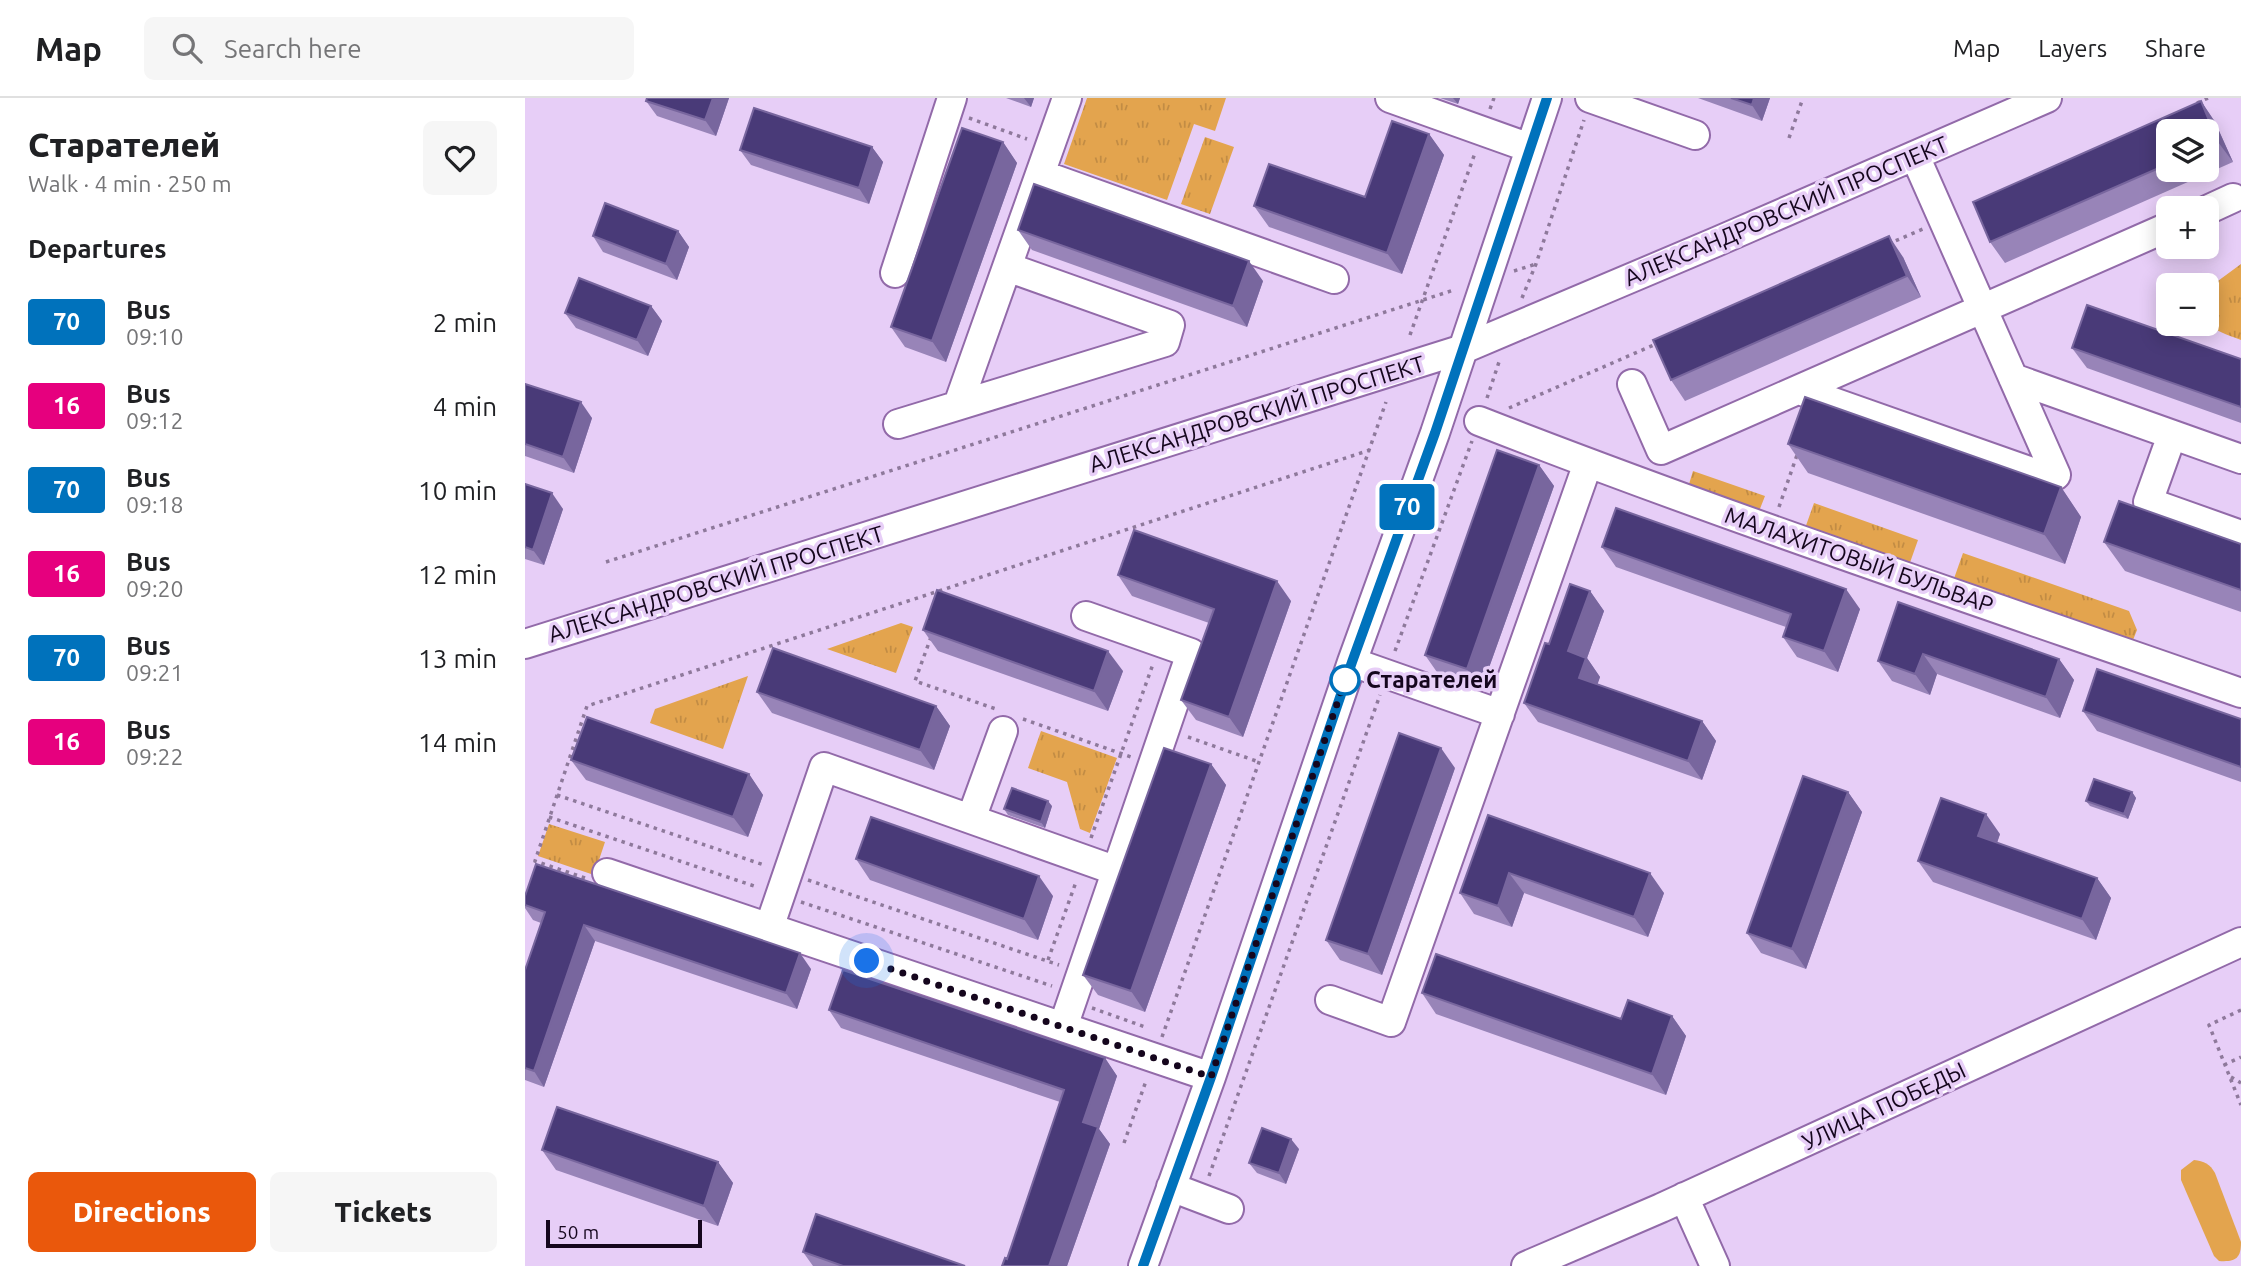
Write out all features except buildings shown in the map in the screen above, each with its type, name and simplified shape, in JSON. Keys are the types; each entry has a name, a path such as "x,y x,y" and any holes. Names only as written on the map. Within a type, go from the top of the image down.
{"street":[{"path":"958,405 1067,98"},
{"path":"1390,98 1530,148"},
{"path":"1143,1266 1463,349 1547,98"},
{"path":"1591,98 1695,135"},
{"name":"АЛЕКСАНДРОВСКИЙ ПРОСПЕКТ","path":"525,644 1463,349 2047,98"},
{"path":"895,273 950,104"},
{"path":"1799,390 2046,477 2056,475 1916,156"},
{"path":"1039,174 1335,279"},
{"path":"2219,204 2233,198"},
{"path":"1632,384 1661,450 2156,232"},
{"path":"898,424 1165,342 1170,325 1007,267"},
{"path":"2013,378 2241,459"},
{"name":"МАЛАХИТОВЫЙ БУЛЬВАР","path":"1479,421 1771,529 2241,693"},
{"path":"2172,435 2148,502 2241,535"},
{"path":"1330,1000 1391,1022 1588,463"},
{"path":"1072,999 1191,653 1086,617"},
{"path":"1352,662 1500,714"},
{"path":"971,819 1003,731"},
{"path":"769,928 824,767 1117,871"},
{"path":"607,873 769,928 1072,999 1154,1058 1211,1077"},
{"name":"УЛИЦА ПОБЕДЫ","path":"1526,1266 1684,1197 2241,942"},
{"path":"1171,1187 1229,1209"},
{"path":"1684,1197 1715,1266"}],"path":[{"path":"1410,335 1494,98"},
{"path":"1518,307 1536,264 1591,98"},
{"path":"1789,138 1803,98"},
{"path":"2196,104 2208,98"},
{"path":"950,104 1049,147"},
{"path":"1881,247 1943,220"},
{"path":"1510,273 1536,264"},
{"path":"606,562 1454,290"},
{"path":"1479,421 1667,339"},
{"path":"1201,1199 1502,350"},
{"path":"1124,1143 1386,402"},
{"path":"1771,529 1801,445"},
{"path":"587,706 1370,450"},
{"path":"1048,961 1160,642"},
{"path":"1165,728 1259,762"},
{"path":"557,795 1150,1029"},
{"path":"549,817 1048,961 1072,999"},
{"path":"2241,1010 2209,1025 2241,1105"},
{"path":"2224,1065 2241,1056"},
{"path":"2229,1076 2241,1083"}],"green space":[{"path":"1087,98 1226,98 1215,131 1194,124 1167,200 1064,164"},
{"path":"1205,137 1234,147 1210,214 1181,204"},
{"path":"2241,264 2241,340 2219,331 2219,280"},
{"path":"1693,471 1765,496 1756,519 1686,494"},
{"path":"1814,503 1918,540 1907,571 1803,534"},
{"path":"1963,553 2129,611 2137,630 2129,650 1951,587"},
{"path":"901,623 913,627 896,673 827,649"},
{"path":"748,676 723,749 650,723 655,709"},
{"path":"1041,731 1117,758 1090,833 1080,829 1067,782 1028,768"},
{"path":"549,824 605,842 594,875 538,856"},
{"path":"2194,1160 2211,1167 2215,1173 2241,1242 2240,1252 2233,1260 2219,1261 2214,1256 2181,1180 2181,1170"}],"bus line":[{"name":"70","path":"1143,1266 1211,1077 1352,662 1435,433 1547,98"}],"place":[{"name":"Старателей","path":"1345,680"}],"route":[{"path":"867,961 1211,1077 1345,680"}]}
